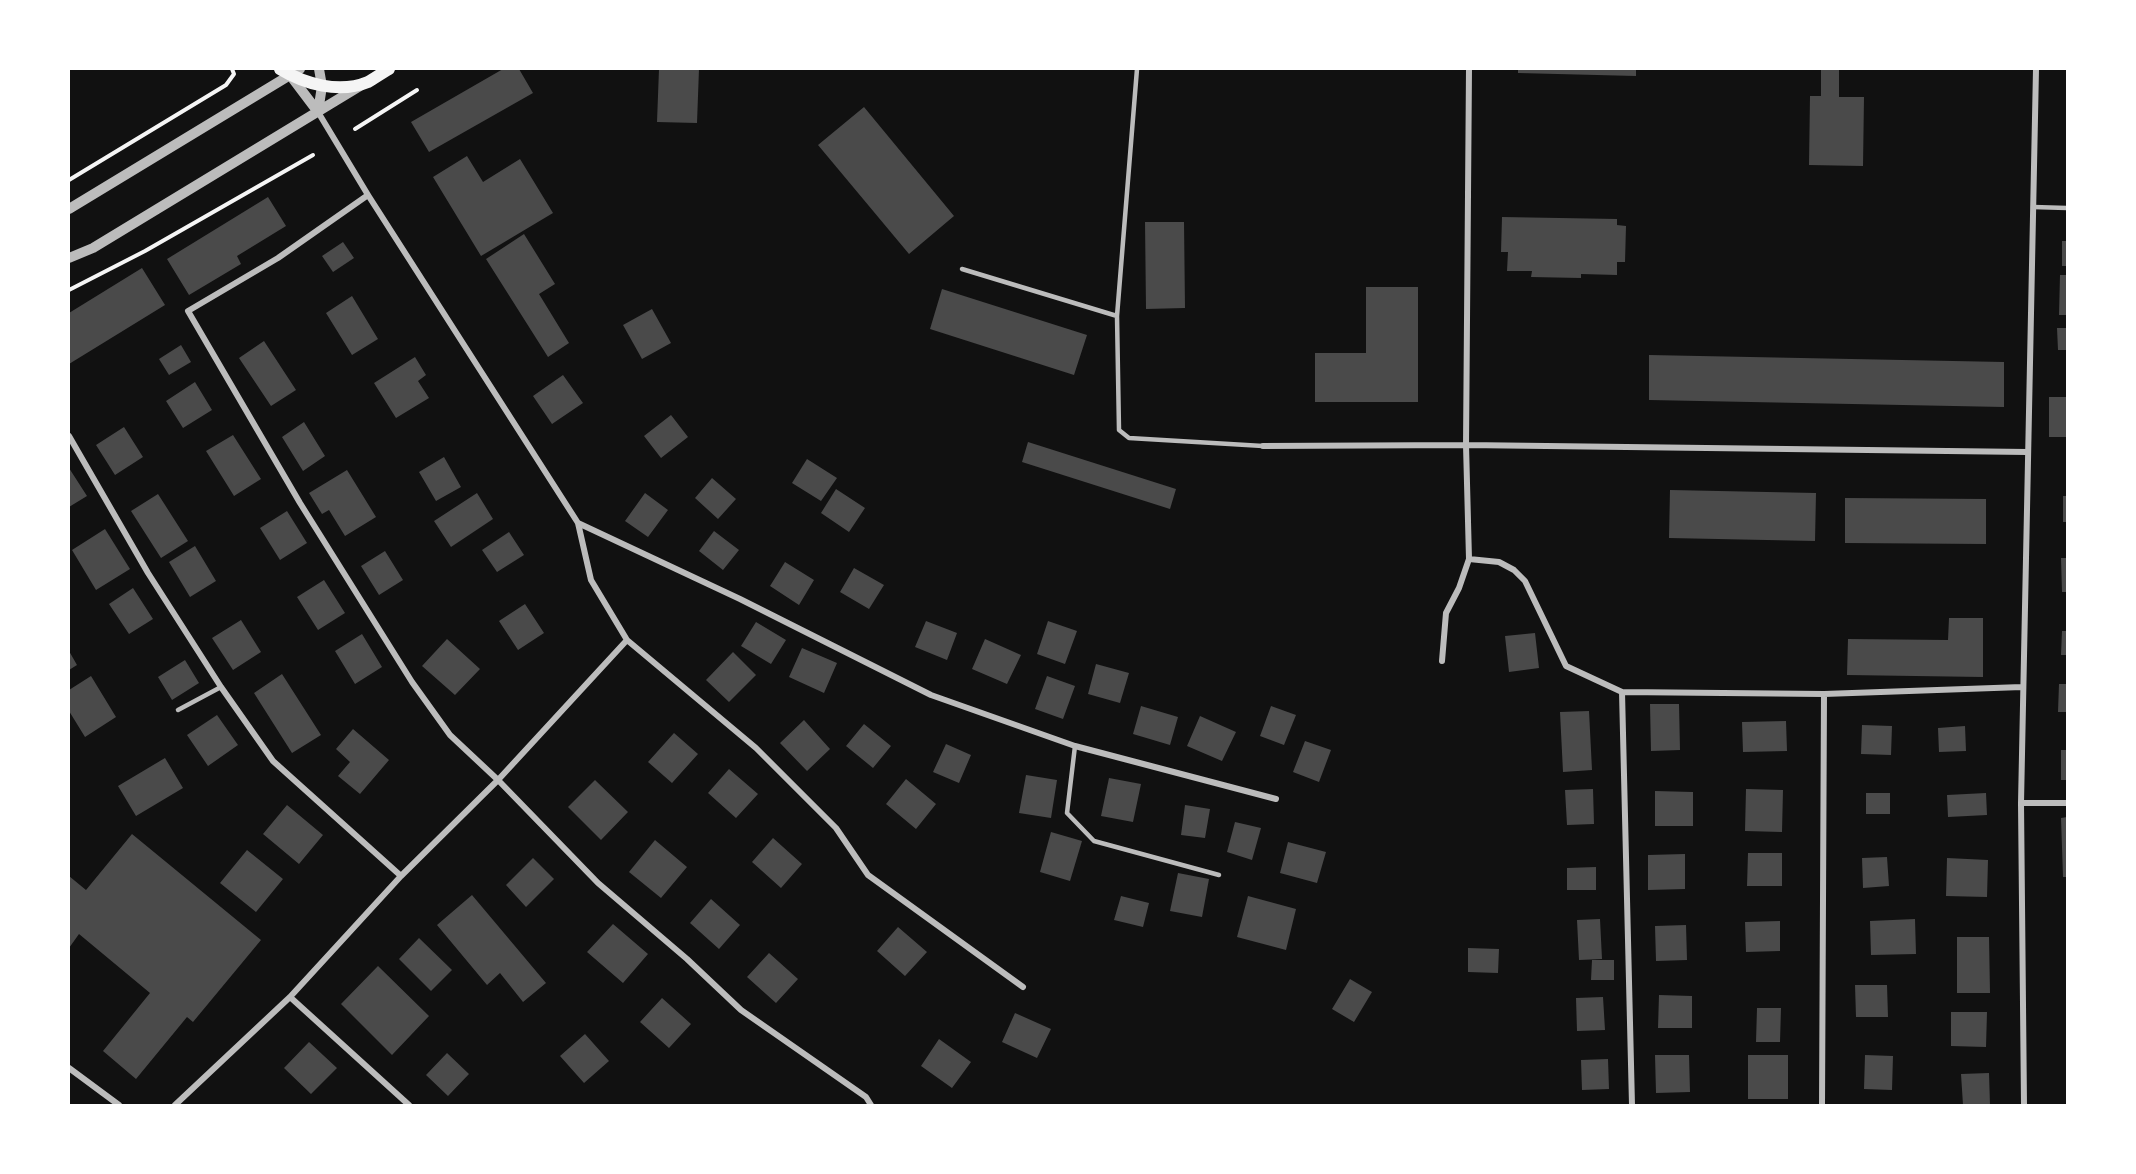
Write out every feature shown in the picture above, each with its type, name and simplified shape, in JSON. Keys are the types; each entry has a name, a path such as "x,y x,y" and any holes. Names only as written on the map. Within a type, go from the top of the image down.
{"main road":[{"path":"290,71 308,83 342,87 367,82 389,69"}],"street":[{"path":"318,112 322,86 319,69"},
{"path":"1442,661 1446,614 1459,588 1469,559 1466,445 1469,69"},
{"path":"2024,1105 2022,687 2036,69"},
{"path":"69,209 290,71 578,522 591,580 627,640 756,748 836,828 868,875 1023,987"},
{"path":"69,258 93,248 367,82"},
{"path":"368,195 278,258 188,311 300,502 412,682 450,735 498,780 598,883 687,959 741,1010 867,1097 871,1105"},
{"path":"69,436 148,573 221,687 273,761 401,876"},
{"path":"1263,446 1466,445 2027,452"},
{"path":"578,522 740,599 931,695 1075,746 1276,799"},
{"path":"1469,559 1499,562 1514,570 1525,581 1566,666 1622,692 1824,694 2022,687"},
{"path":"175,1105 290,997 401,876 498,780 627,640"},
{"path":"1622,692 1632,1105"},
{"path":"1822,1105 1824,694"},
{"path":"2021,803 2067,803"},
{"path":"290,997 409,1105"},
{"path":"69,1068 119,1105"}],"lane":[{"path":"1137,69 1117,316 1119,430 1129,438 1263,446"},
{"path":"2033,207 2067,208"},
{"path":"962,269 1117,316"},
{"path":"177,710 221,687"},
{"path":"1075,746 1067,813 1094,841 1220,875"}],"path":[{"path":"69,180 226,85 234,74 232,69"},
{"path":"355,129 417,90"},
{"path":"69,290 145,251 314,155"}],"building":[{"path":"503,69 519,69 533,93 429,152 411,122"},
{"path":"659,69 699,69 697,123 657,122"},
{"path":"1518,69 1636,69 1636,76 1518,73"},
{"path":"1821,69 1839,69 1839,97 1864,97 1863,166 1809,165 1810,96 1821,96"},
{"path":"864,107 954,216 909,254 818,145"},
{"path":"467,156 483,182 520,159 553,213 481,256 433,177"},
{"path":"268,197 286,226 237,256 241,264 189,295 167,259"},
{"path":"1502,217 1617,219 1617,225 1626,226 1625,262 1617,262 1617,275 1581,274 1581,278 1531,277 1532,271 1507,271 1508,252 1501,252"},
{"path":"1145,222 1184,222 1185,308 1146,309"},
{"path":"524,234 555,284 539,294 569,343 548,357 486,259"},
{"path":"2062,241 2067,241 2067,266 2062,266"},
{"path":"343,242 354,258 333,272 322,256"},
{"path":"142,268 165,305 69,364 69,313"},
{"path":"2060,275 2067,275 2067,315 2059,315"},
{"path":"1366,287 1418,287 1418,402 1315,402 1315,353 1366,353"},
{"path":"942,289 1087,335 1074,375 930,329"},
{"path":"352,296 378,339 352,355 326,313"},
{"path":"652,309 671,343 642,359 623,325"},
{"path":"2057,328 2067,328 2067,350 2058,350"},
{"path":"264,341 296,390 271,406 239,358"},
{"path":"181,345 191,362 169,375 159,359"},
{"path":"1649,355 2004,362 2004,407 1649,400"},
{"path":"415,357 426,375 418,381 429,398 396,418 374,383"},
{"path":"563,375 583,403 552,424 533,396"},
{"path":"195,382 212,410 183,428 166,401"},
{"path":"2049,397 2067,397 2067,437 2049,437"},
{"path":"671,415 688,437 661,458 644,436"},
{"path":"304,422 325,456 303,471 282,437"},
{"path":"124,427 143,457 115,475 96,445"},
{"path":"233,435 261,479 234,496 206,451"},
{"path":"1028,442 1176,489 1170,509 1022,462"},
{"path":"444,457 461,487 436,501 419,472"},
{"path":"807,459 837,478 821,501 792,483"},
{"path":"69,468 87,496 69,507"},
{"path":"347,470 376,517 345,536 329,510 322,514 309,493"},
{"path":"712,478 736,499 718,519 695,498"},
{"path":"836,489 865,508 849,532 821,513"},
{"path":"1670,490 1816,493 1815,541 1669,538"},
{"path":"477,493 493,519 451,547 434,521"},
{"path":"645,493 668,510 648,537 625,521"},
{"path":"158,494 188,541 161,558 131,511"},
{"path":"2063,496 2067,496 2067,522 2063,522"},
{"path":"1845,498 1986,499 1986,544 1845,543"},
{"path":"287,511 307,543 280,560 260,528"},
{"path":"105,529 130,569 96,590 72,550"},
{"path":"714,531 739,550 723,570 699,551"},
{"path":"509,532 524,555 497,572 482,550"},
{"path":"195,546 216,581 190,597 169,562"},
{"path":"385,551 403,580 379,595 361,566"},
{"path":"2061,558 2067,558 2067,592 2062,592"},
{"path":"785,562 814,580 799,605 770,586"},
{"path":"854,568 884,585 869,609 840,592"},
{"path":"324,580 345,613 318,630 297,597"},
{"path":"133,588 153,619 129,634 109,604"},
{"path":"525,604 544,633 518,650 499,621"},
{"path":"1949,618 1983,618 1983,677 1847,675 1848,639 1948,640"},
{"path":"241,620 261,652 233,670 212,638"},
{"path":"926,621 957,633 947,660 915,647"},
{"path":"1048,621 1077,631 1065,664 1037,654"},
{"path":"756,622 786,640 771,664 741,646"},
{"path":"2062,631 2067,631 2067,655 2061,655"},
{"path":"1535,633 1539,668 1509,672 1505,636"},
{"path":"362,634 382,667 355,684 335,651"},
{"path":"447,639 480,669 455,695 422,666"},
{"path":"985,639 1021,655 1007,684 972,669"},
{"path":"802,648 837,663 824,693 789,677"},
{"path":"69,651 77,665 69,670"},
{"path":"733,652 756,675 729,702 706,680"},
{"path":"185,660 199,683 172,700 158,677"},
{"path":"1096,664 1129,673 1120,703 1088,694"},
{"path":"282,674 321,735 292,753 254,693"},
{"path":"91,676 116,717 85,737 69,711 69,690"},
{"path":"1047,676 1075,686 1063,719 1035,709"},
{"path":"2059,684 2067,684 2067,712 2058,712"},
{"path":"1650,704 1679,704 1680,750 1651,751"},
{"path":"1141,706 1178,717 1170,745 1133,734"},
{"path":"1271,706 1296,715 1284,745 1260,736"},
{"path":"1589,711 1592,770 1563,772 1560,712"},
{"path":"217,715 238,745 208,766 187,735"},
{"path":"1200,716 1236,732 1222,761 1187,746"},
{"path":"804,720 830,749 807,771 780,743"},
{"path":"1786,721 1787,751 1743,752 1742,722"},
{"path":"864,724 891,746 873,768 846,746"},
{"path":"1862,725 1892,726 1891,755 1861,754"},
{"path":"1965,726 1966,751 1939,752 1938,728"},
{"path":"353,729 389,760 360,794 338,776 350,762 336,749"},
{"path":"674,733 698,754 672,783 648,762"},
{"path":"1305,741 1331,750 1319,782 1293,772"},
{"path":"946,744 971,755 959,783 933,772"},
{"path":"2061,750 2067,750 2067,780 2061,780"},
{"path":"165,758 183,788 136,816 118,786"},
{"path":"729,769 758,794 736,818 708,793"},
{"path":"1026,775 1057,780 1051,818 1019,813"},
{"path":"1109,778 1141,784 1133,822 1101,816"},
{"path":"906,779 936,804 916,829 886,804"},
{"path":"595,780 628,812 601,840 568,807"},
{"path":"1593,789 1594,824 1567,825 1565,790"},
{"path":"1746,789 1783,790 1782,832 1745,831"},
{"path":"1655,791 1693,792 1693,826 1655,826"},
{"path":"1866,793 1890,793 1890,814 1866,814"},
{"path":"1986,793 1987,815 1948,817 1947,795"},
{"path":"287,805 323,835 299,864 263,834"},
{"path":"1185,805 1210,809 1205,838 1181,835"},
{"path":"2067,817 2067,877 2063,877 2061,818"},
{"path":"1235,822 1261,828 1252,860 1227,852"},
{"path":"1051,832 1082,841 1070,881 1040,872"},
{"path":"132,834 261,940 193,1022 187,1017 136,1079 103,1051 150,993 79,934 69,948 69,876 86,890"},
{"path":"773,838 802,864 781,888 752,862"},
{"path":"655,840 687,867 661,898 629,872"},
{"path":"1288,842 1326,852 1317,883 1280,873"},
{"path":"247,850 283,879 256,912 220,883"},
{"path":"1748,853 1782,853 1782,886 1747,886"},
{"path":"1685,854 1685,889 1648,890 1648,855"},
{"path":"1887,857 1889,886 1863,888 1862,858"},
{"path":"533,858 554,879 526,907 506,885"},
{"path":"1947,858 1988,860 1987,897 1946,896"},
{"path":"1596,867 1596,890 1567,890 1567,868"},
{"path":"1178,873 1209,879 1202,917 1170,911"},
{"path":"472,895 546,983 523,1002 500,973 487,985 437,925"},
{"path":"1121,896 1149,903 1143,927 1114,920"},
{"path":"1248,896 1296,909 1286,950 1237,937"},
{"path":"711,899 740,925 719,949 690,923"},
{"path":"1600,919 1602,959 1579,960 1577,920"},
{"path":"1915,919 1916,954 1871,955 1870,921"},
{"path":"1780,921 1780,951 1746,952 1745,922"},
{"path":"613,924 648,954 623,983 587,952"},
{"path":"1686,925 1687,960 1656,961 1655,926"},
{"path":"898,927 927,952 905,976 877,951"},
{"path":"1957,937 1989,937 1990,993 1957,993"},
{"path":"419,938 452,970 431,991 399,959"},
{"path":"1468,948 1499,949 1498,973 1468,972"},
{"path":"769,953 798,979 776,1003 747,977"},
{"path":"1592,960 1614,960 1614,980 1591,980"},
{"path":"378,966 429,1016 392,1055 341,1004"},
{"path":"1350,979 1372,992 1354,1022 1332,1009"},
{"path":"1855,985 1887,985 1888,1017 1856,1017"},
{"path":"1659,995 1692,996 1692,1028 1658,1028"},
{"path":"1603,997 1605,1030 1577,1031 1576,998"},
{"path":"662,998 691,1024 669,1048 640,1022"},
{"path":"1757,1008 1781,1008 1780,1042 1756,1042"},
{"path":"1951,1012 1987,1012 1986,1047 1951,1046"},
{"path":"1015,1013 1051,1029 1037,1058 1002,1042"},
{"path":"585,1034 609,1061 584,1083 560,1056"},
{"path":"939,1039 971,1062 952,1088 921,1066"},
{"path":"309,1042 337,1068 311,1094 284,1068"},
{"path":"447,1053 469,1074 448,1096 426,1075"},
{"path":"1655,1055 1689,1055 1690,1092 1656,1093"},
{"path":"1748,1055 1788,1055 1788,1099 1748,1099"},
{"path":"1865,1055 1893,1056 1892,1090 1864,1089"},
{"path":"1608,1059 1609,1089 1582,1090 1581,1060"},
{"path":"1989,1073 1990,1105 1963,1105 1961,1074"}]}
